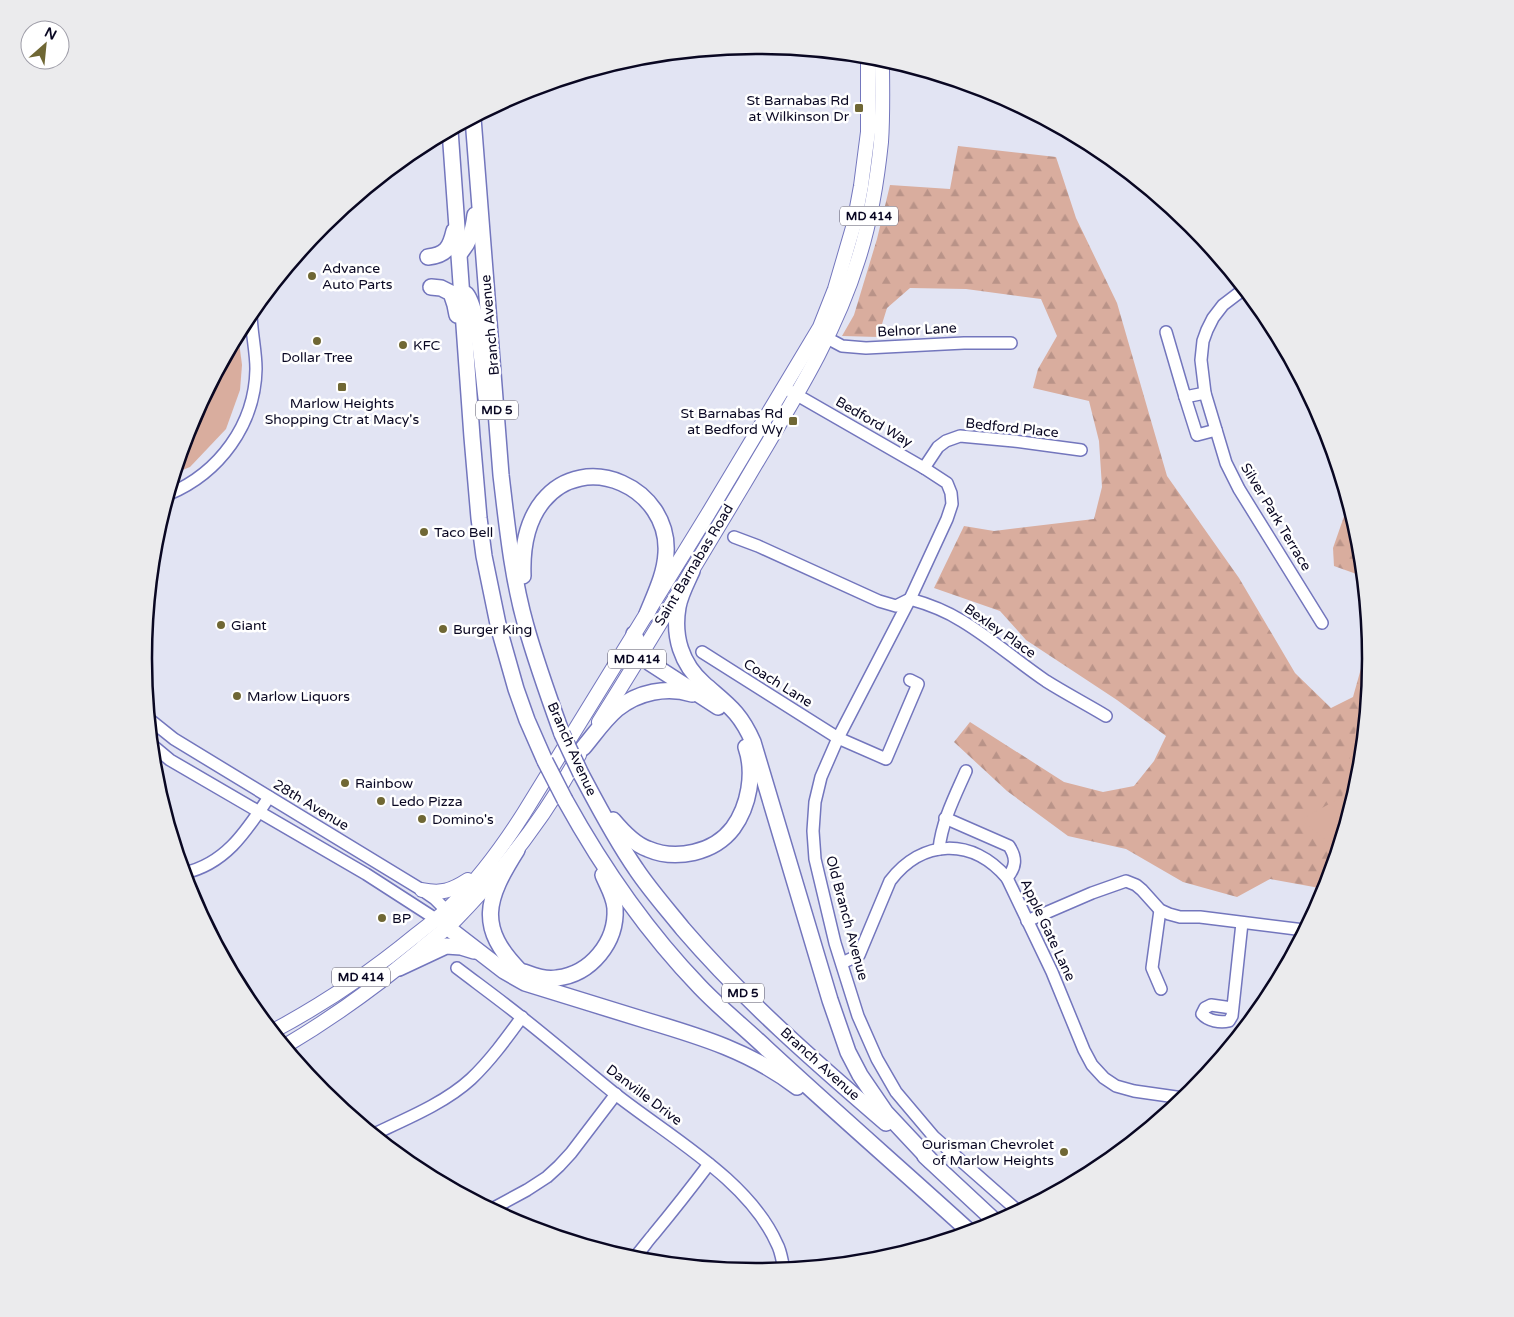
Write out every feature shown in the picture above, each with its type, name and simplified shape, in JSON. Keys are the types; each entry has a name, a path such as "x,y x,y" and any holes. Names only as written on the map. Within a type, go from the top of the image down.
{"highway":[{"name":"Branch Avenue","path":"473,125 501,475 507,523 518,592 526,626 562,734 604,818 636,869 662,903 727,978 783,1032 931,1161 990,1216"},
{"name":"Branch Avenue","path":"450,138 479,518 499,629 516,689 545,761 576,820 626,896 701,988 875,1148 964,1226"},
{"path":"459,254 470,239 474,226 476,160"},
{"path":"428,257 441,254 447,250 452,242 456,225"},
{"path":"431,287 441,288 451,293 455,305 468,388"},
{"path":"462,289 469,298 475,315 489,418 501,475"},
{"path":"536,656 536,639 523,576 524,544 533,517 543,501 560,486 572,481 595,477 616,480 635,489 654,508 662,524 666,550 664,571 647,614"},
{"path":"692,571 678,606 677,638 681,651 693,672 734,710 747,728 753,742 830,1000 848,1052 886,1113 931,1161"},
{"path":"592,794 622,830 634,841 648,849 664,854 686,855 720,841 732,828 742,812 748,795 749,757 744,741 734,724 724,711 712,702 650,663 642,652 634,634"},
{"path":"583,748 618,709 645,694 664,690 683,691 712,702"},
{"path":"446,919 521,972 542,978 557,978 574,974 590,965 602,952 610,937 614,923 615,906 611,893 576,820"},
{"path":"517,850 496,889 490,912 494,937 508,958 521,972"},
{"path":"446,919 482,954 524,983 684,1031 731,1048 758,1061 791,1082 875,1148"},
{"path":"399,968 446,946 461,947 482,954"}],"main road":[{"name":"Saint Barnabas Road","path":"279,1029 315,1008 446,919 510,834 647,614 812,343 826,312 835,289 854,224 861,186 868,132 868,64"},
{"name":"Saint Barnabas Road","path":"290,1043 333,1016 399,968 517,850 567,777 692,571 797,395 840,309 865,234 875,184 880,142 882,67"},
{"path":"422,890 441,892 455,889 483,871"}],"street":[{"name":"Silver Park Terrace","path":"1239,293 1223,306 1213,318 1207,330 1201,360 1205,393 1226,463 1239,489 1322,623"},
{"path":"176,491 184,488 210,469 224,455 234,441 247,416 252,399 256,369 253,325"},
{"path":"1166,332 1197,435 1216,430"},
{"name":"Belnor Lane","path":"827,338 842,346 866,348 964,343 1011,343"},
{"name":"Bedford Way","path":"785,388 947,483"},
{"path":"1185,397 1205,393"},
{"name":"Bedford Place","path":"924,468 938,447 946,441 960,436 1014,440 1081,450"},
{"name":"Old Branch Avenue","path":"947,483 951,493 952,504 947,518 910,599 838,738 821,778 815,802 813,831 815,859 835,943 858,1016 875,1056 896,1092 934,1137 1012,1206"},
{"path":"734,537 885,603 896,606 910,599"},
{"name":"Bexley Place","path":"910,599 941,610 961,620 992,640 1001,649 1048,682 1106,716"},
{"name":"Coach Lane","path":"702,652 838,738 886,758 918,684 910,680"},
{"name":"28th Avenue","path":"156,725 174,739 422,890 435,899 446,919"},
{"path":"160,751 170,760 446,919"},
{"path":"939,849 941,831 966,771"},
{"path":"191,871 206,865 227,852 250,826 269,797"},
{"path":"946,818 1009,846 1013,851 1015,861 1014,869 1007,878"},
{"name":"Apple Gate Lane","path":"842,963 858,955 890,881 910,861 939,849 953,848 978,854 993,864 1007,878 1052,972 1092,1065 1104,1078 1116,1086 1134,1091 1174,1097"},
{"path":"1027,921 1092,893 1126,881 1136,885 1160,910 1169,914 1180,917 1200,917 1297,929"},
{"path":"1160,910 1152,968 1161,989"},
{"path":"1232,1008 1242,923"},
{"name":"Danville Drive","path":"457,968 522,1017 616,1094 709,1164 732,1184 766,1222 778,1245 782,1262"},
{"path":"380,1131 442,1100 470,1080 486,1064 522,1017"},
{"path":"499,1205 527,1190 559,1166 616,1094"},
{"path":"640,1252 709,1164"}],"green space":[{"path":"958,146 1056,157 1076,218 1117,303 1167,476 1239,578 1295,673 1331,708 1353,697 1362,666 1357,737 1350,776 1330,853 1317,888 1270,879 1237,897 1183,882 1126,849 1068,836 1007,791 954,742 970,722 1064,782 1103,792 1134,786 1154,761 1166,736 1117,700 1026,640 1000,611 934,588 964,526 994,531 1094,519 1102,487 1099,441 1089,401 1033,388 1038,369 1057,336 1041,299 966,289 910,288 887,308 878,337 842,336 854,315 877,239 890,185 950,189"},
{"path":"240,346 242,365 240,390 226,429 190,467 182,470 198,427"},
{"path":"1344,516 1356,574 1334,566 1333,548"},
{"path":"1359,714 1350,776 1332,845 1300,820 1342,797"}],"place":[{"name":"St Barnabas Rd at Wilkinson Dr","path":"859,108"},
{"name":"Advance Auto Parts","path":"312,276"},
{"name":"Dollar Tree","path":"317,341"},
{"name":"KFC","path":"403,345"},
{"name":"Marlow Heights Shopping Ctr at Macy's","path":"342,387"},
{"name":"St Barnabas Rd at Bedford Wy","path":"793,421"},
{"name":"Taco Bell","path":"424,532"},
{"name":"Giant","path":"221,625"},
{"name":"Burger King","path":"443,629"},
{"name":"Marlow Liquors","path":"237,696"},
{"name":"Rainbow","path":"345,783"},
{"name":"Ledo Pizza","path":"381,801"},
{"name":"Domino's","path":"422,819"},
{"name":"BP","path":"382,918"},
{"name":"Ourisman Chevrolet of Marlow Heights","path":"1064,1152"}]}
